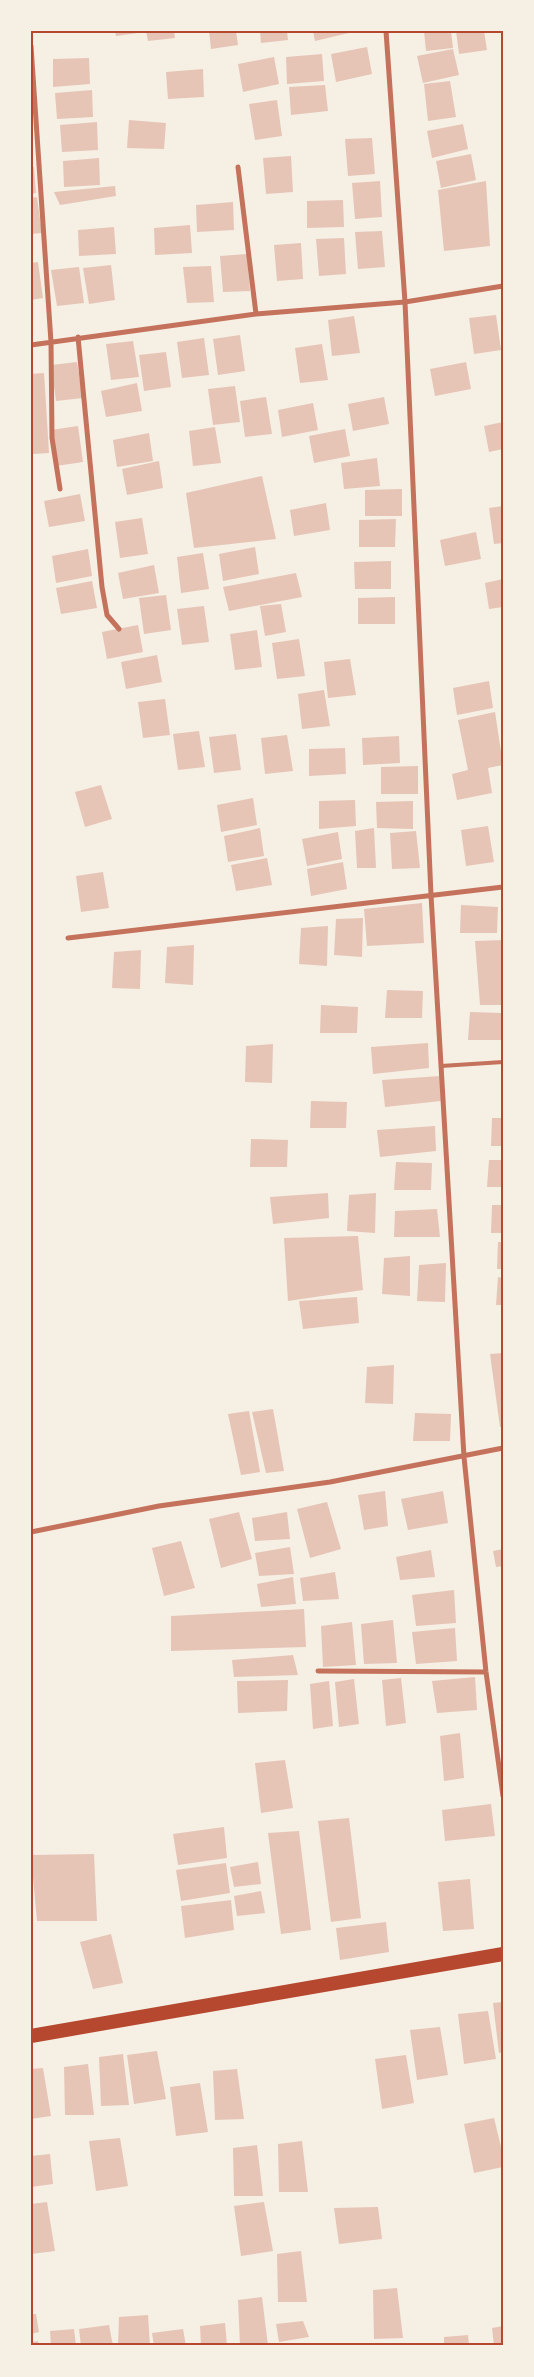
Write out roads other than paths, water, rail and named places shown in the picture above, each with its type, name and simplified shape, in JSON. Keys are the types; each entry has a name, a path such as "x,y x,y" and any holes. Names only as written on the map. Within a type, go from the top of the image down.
{"highway":[{"path":"31,2036 503,1954"}],"street":[{"path":"386,31 405,302 431,895 464,1457 486,1672 503,1796"},
{"path":"31,46 52,342 52,438 60,489"},
{"path":"238,167 256,314"},
{"path":"31,345 78,337 256,314 405,302 503,286"},
{"path":"78,337 102,587 107,615 119,628"},
{"path":"68,938 503,887"},
{"path":"31,1532 159,1506 330,1482 503,1448"},
{"path":"318,1671 486,1672"}],"lane":[{"path":"441,1066 503,1062"}]}
